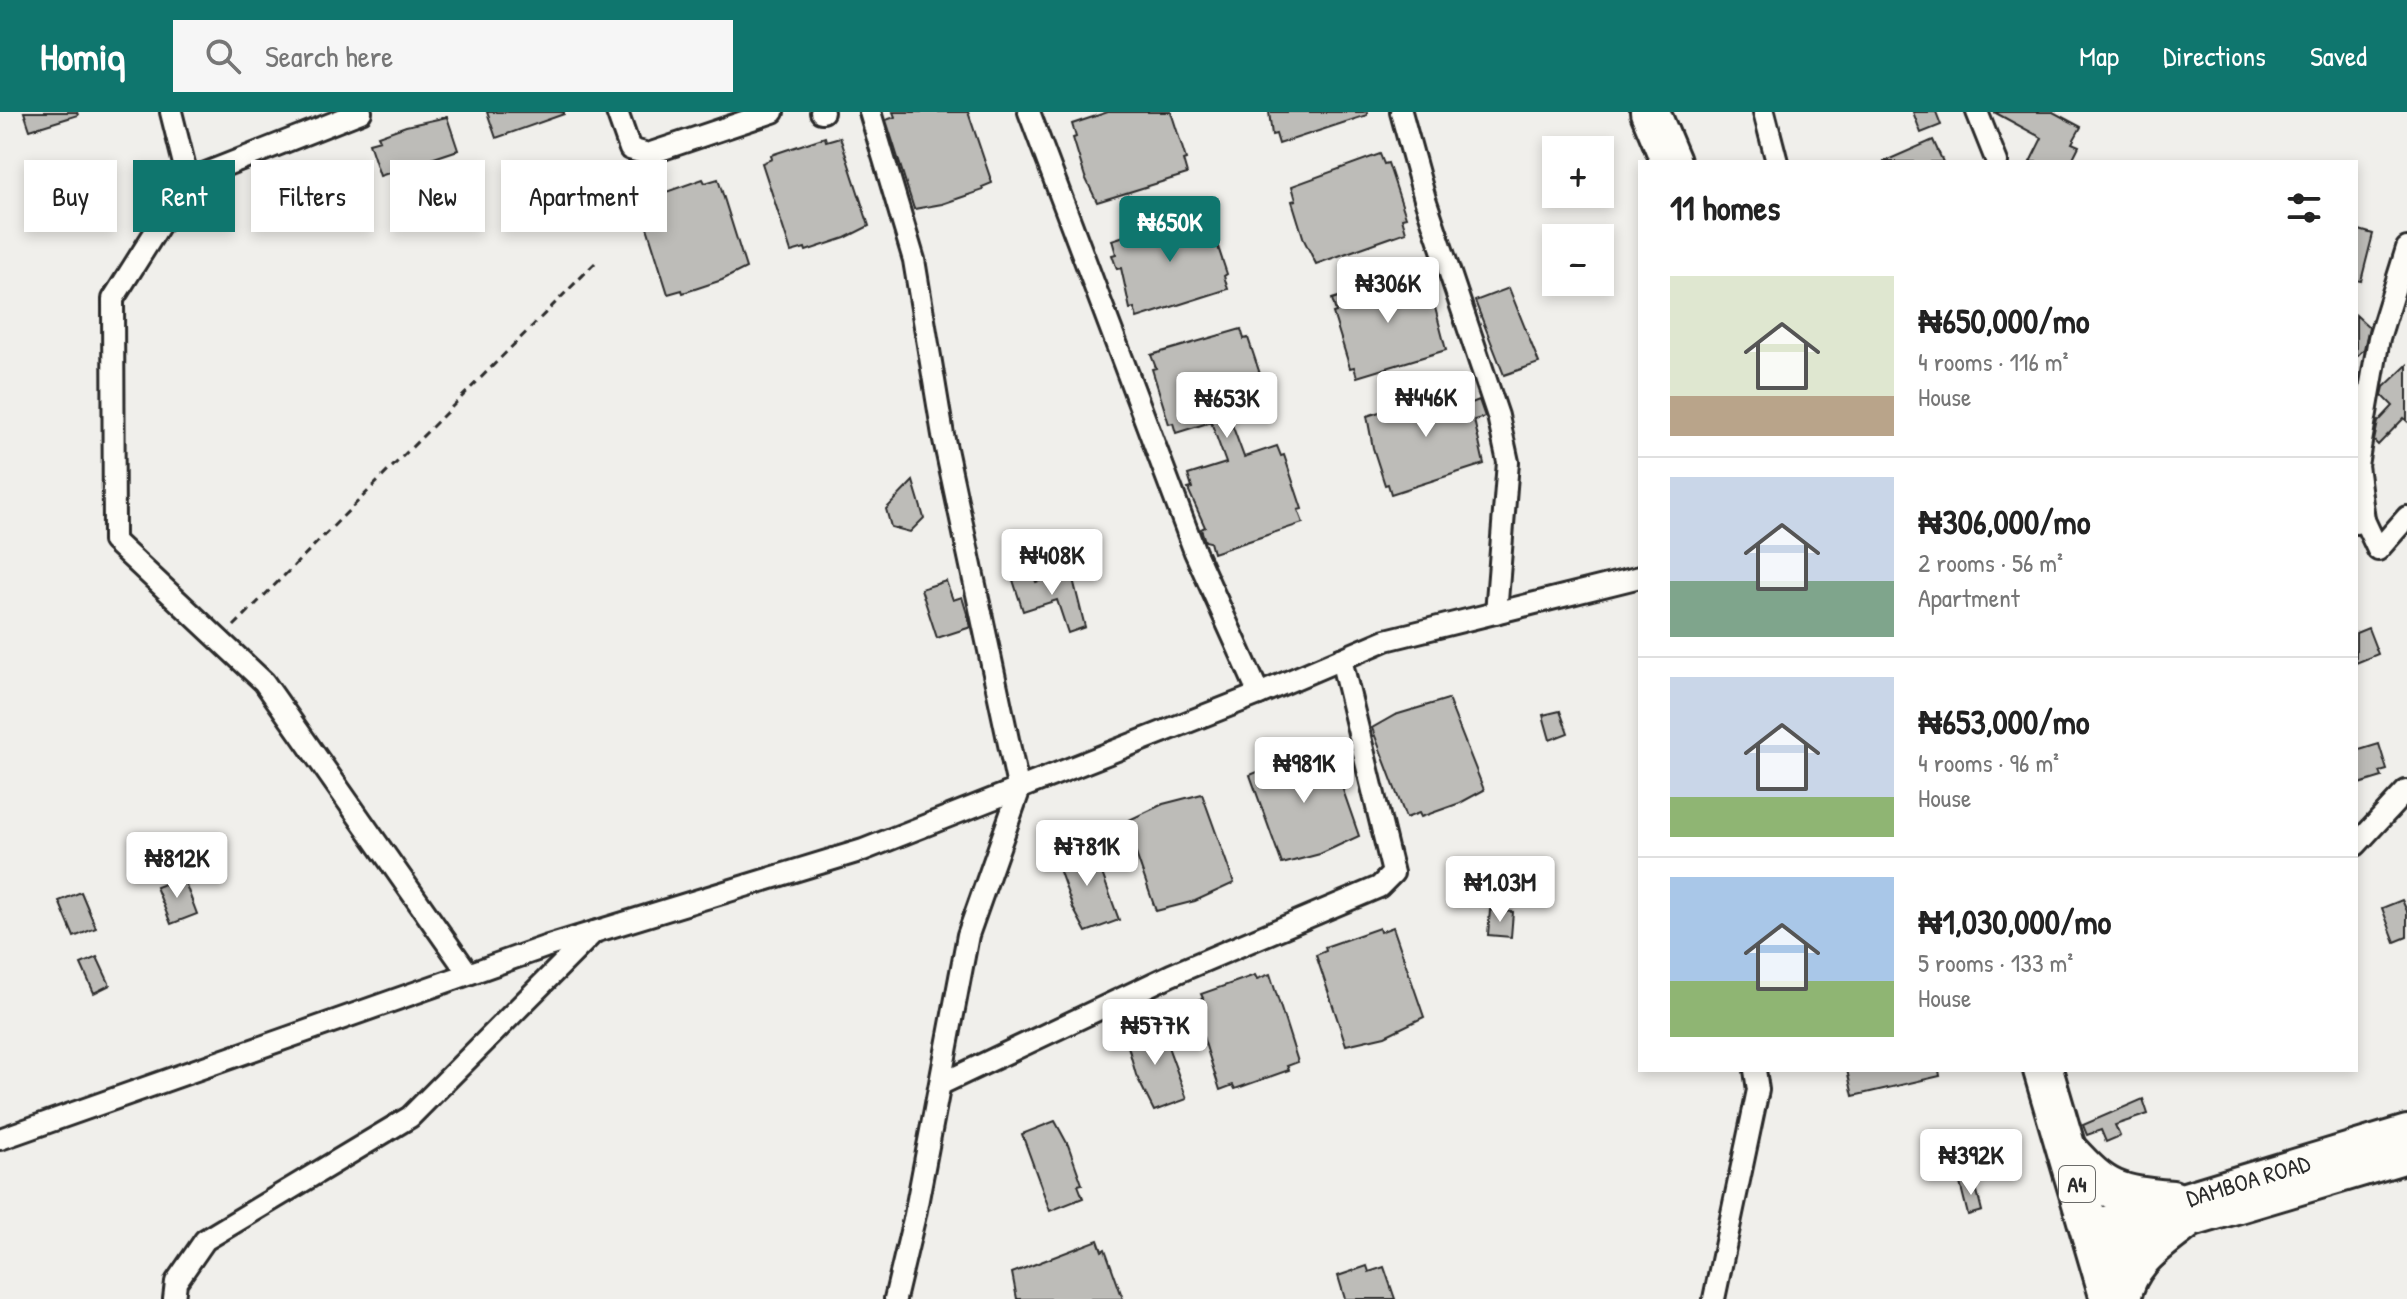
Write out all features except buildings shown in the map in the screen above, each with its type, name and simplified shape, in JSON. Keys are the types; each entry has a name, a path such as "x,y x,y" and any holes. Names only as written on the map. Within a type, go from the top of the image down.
{"highway":[{"path":"1650,112 1670,160"},
{"name":"A4","path":"2044,1072 2110,1299"},
{"path":"2068,1150 2097,1183 2178,1211 2126,1277 2121,1299"}],"main road":[{"name":"DAMBOA ROAD","path":"2292,1178 2407,1132"},
{"name":"DAMBOA ROAD","path":"2092,1238 2292,1178 2407,1156"}],"street":[{"path":"171,112 183,160"},
{"path":"235,162 361,112"},
{"path":"617,112 630,149 648,154 773,112"},
{"path":"870,112 914,260 943,435 1019,791 968,935 954,996 941,1084 895,1299"},
{"path":"1029,112 1195,552 1259,694"},
{"path":"1401,112 1425,199 1498,416 1508,462 1496,613"},
{"path":"1764,112 1776,160"},
{"path":"1977,112 1996,160"},
{"path":"155,232 113,299 114,541 264,682 468,973"},
{"path":"2358,459 2379,338 2407,248"},
{"path":"2358,484 2360,522 2378,550 2407,517"},
{"path":"0,1139 597,929 863,850 1019,791 1386,640 1638,578"},
{"path":"941,1084 1171,975 1379,887 1393,873 1341,659"},
{"path":"2358,843 2406,791"},
{"path":"174,1299 176,1282 205,1240 410,1117 597,929"},
{"path":"1714,1299 1758,1090 1755,1072"}],"path":[{"path":"220,640 598,260"}]}
